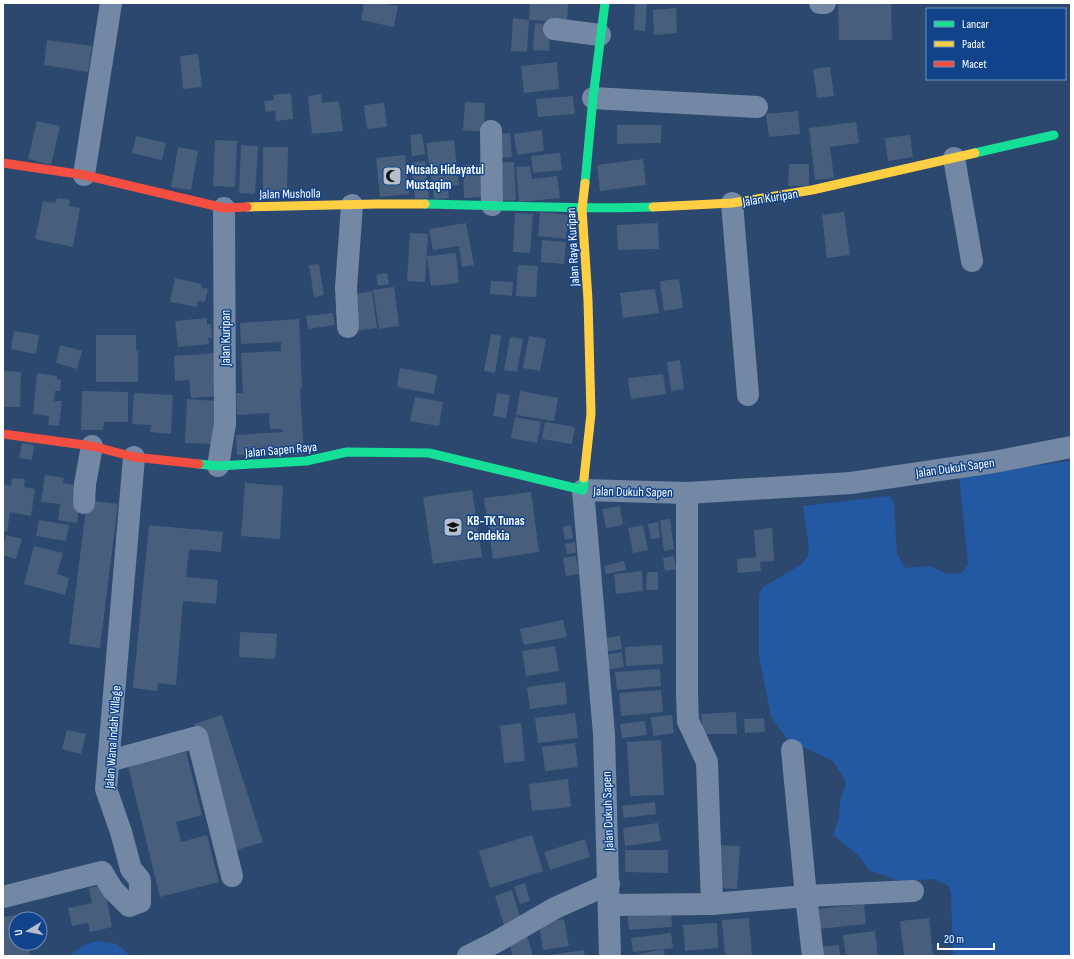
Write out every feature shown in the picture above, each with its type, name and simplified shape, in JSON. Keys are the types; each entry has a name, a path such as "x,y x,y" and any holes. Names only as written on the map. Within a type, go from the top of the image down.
{"street":[{"path":"84,176 111,3"},
{"name":"Jalan Raya Kuripan","path":"583,490 591,414 588,300 582,209 600,35 605,3"},
{"path":"820,3 825,3"},
{"path":"554,29 600,35"},
{"path":"593,98 758,107"},
{"path":"491,131 492,205"},
{"name":"Jalan Kuripan","path":"582,209 732,203 812,190 1054,135"},
{"path":"954,158 972,261"},
{"name":"Jalan Musholla","path":"3,163 84,176 224,208 352,205 492,205 582,209"},
{"path":"732,203 748,396"},
{"path":"348,327 346,288 352,205"},
{"name":"Jalan Kuripan","path":"218,466 225,424 224,208"},
{"name":"Jalan Sapen Raya","path":"3,434 92,446 134,457 218,466 306,461 347,452 429,453 583,490"},
{"path":"84,503 85,484 92,446"},
{"name":"Jalan Dukuh Sapen","path":"610,956 604,734 583,490 687,493 851,483 994,462 1071,447"},
{"name":"Jalan Wana Indah Village","path":"3,897 102,872 114,890 130,906 140,902 140,880 130,869 121,832 106,789 134,457"},
{"path":"687,493 688,721 707,762 712,904"},
{"path":"109,760 197,738 232,876"},
{"path":"792,750 813,956"},
{"path":"468,956 496,942 555,908 609,894 712,904 806,896 913,891"}],"shaded area":[{"path":"1071,461 1071,956 953,956 951,894 949,886 934,879 900,881 869,870 858,855 833,835 839,818 840,801 846,784 843,776 833,761 788,740 771,716 759,656 759,594 763,587 802,564 808,556 809,547 803,506 890,496 894,503 897,554 905,568 929,566 946,573 955,574 963,572 968,564 959,476"},
{"path":"99,941 117,944 130,956 69,956 84,945"}],"building":[{"path":"364,3 381,3 398,6 394,27 361,20"},
{"path":"530,3 568,3 567,22 529,20"},
{"path":"635,3 647,3 645,31 634,30"},
{"path":"838,3 891,3 892,40 839,40"},
{"path":"676,8 677,33 654,35 653,10"},
{"path":"513,18 529,20 527,52 511,51"},
{"path":"535,23 551,24 549,51 533,50"},
{"path":"47,40 92,46 88,72 44,65"},
{"path":"198,54 202,87 183,89 180,56"},
{"path":"557,62 559,89 524,93 521,66"},
{"path":"830,67 834,96 817,98 813,69"},
{"path":"291,93 293,119 276,121 275,111 266,112 264,101 274,100 273,95"},
{"path":"321,94 322,103 339,101 343,131 312,134 308,96"},
{"path":"573,96 575,114 538,117 536,99"},
{"path":"465,102 485,103 484,132 463,130"},
{"path":"384,103 387,127 367,129 364,105"},
{"path":"798,111 800,134 769,137 766,114"},
{"path":"37,121 60,126 51,165 28,159"},
{"path":"856,122 859,143 830,147 834,178 815,180 809,128"},
{"path":"617,125 661,125 661,143 617,144"},
{"path":"542,130 544,151 517,155 514,134"},
{"path":"510,133 512,157 495,159 492,135"},
{"path":"422,134 425,154 412,156 410,135"},
{"path":"910,135 913,157 888,161 885,138"},
{"path":"136,136 166,143 162,160 132,153"},
{"path":"215,140 237,141 235,187 213,186"},
{"path":"454,140 459,185 448,186 449,198 434,199 426,143"},
{"path":"241,145 258,146 255,194 239,193"},
{"path":"178,147 198,151 191,190 171,187"},
{"path":"263,147 288,147 287,194 263,193"},
{"path":"560,153 562,170 533,173 531,156"},
{"name":"Musala Hidayatul Mustaqim","path":"405,155 409,194 380,197 376,158"},
{"path":"643,159 646,185 600,191 597,165"},
{"path":"425,161 429,198 415,199 411,163"},
{"path":"514,162 516,200 494,201 492,163"},
{"path":"481,164 482,197 464,198 463,165"},
{"path":"789,164 809,164 809,186 788,186"},
{"path":"530,166 532,179 557,176 560,198 519,202 516,167"},
{"path":"57,198 70,200 69,206 80,208 73,247 35,239 43,201 55,203"},
{"path":"540,212 568,215 566,239 538,236"},
{"path":"844,212 850,255 827,258 822,215"},
{"path":"515,213 533,214 530,253 513,252"},
{"path":"466,223 474,265 462,267 459,246 433,250 429,229"},
{"path":"658,223 659,249 618,250 617,225"},
{"path":"410,233 428,234 425,282 407,281"},
{"path":"542,240 566,242 564,264 541,262"},
{"path":"456,253 459,283 431,286 427,256"},
{"path":"319,264 324,295 314,297 309,265"},
{"path":"518,265 538,266 536,297 516,296"},
{"path":"387,273 389,284 378,286 376,275"},
{"path":"175,278 201,284 201,287 208,289 205,302 198,301 197,307 170,302"},
{"path":"679,279 683,308 664,311 660,281"},
{"path":"491,281 513,282 512,296 490,294"},
{"path":"394,287 399,326 379,329 373,290"},
{"path":"655,289 659,313 623,318 620,293"},
{"path":"372,291 377,328 355,331 350,295"},
{"path":"333,313 335,325 308,329 306,316"},
{"path":"207,318 207,325 211,324 212,338 208,338 209,344 178,347 175,321"},
{"path":"299,319 302,389 300,389 304,455 237,455 236,435 283,432 283,429 270,429 269,413 237,415 236,393 243,393 241,353 281,351 281,342 241,344 240,323"},
{"path":"14,331 39,335 36,354 11,349"},
{"path":"491,334 501,336 495,373 484,371"},
{"path":"96,335 136,335 136,351 138,351 138,382 96,382"},
{"path":"529,336 546,339 540,371 523,368"},
{"path":"510,337 523,339 517,372 504,370"},
{"path":"60,345 82,351 77,369 56,363"},
{"path":"216,353 219,396 191,398 189,380 175,381 174,356"},
{"path":"680,360 684,389 671,391 667,362"},
{"path":"400,368 437,375 434,394 397,387"},
{"path":"3,371 21,372 20,407 3,407"},
{"path":"37,373 57,376 57,379 61,380 60,391 55,391 54,401 62,401 59,426 48,425 49,416 33,414"},
{"path":"663,374 666,394 631,399 628,378"},
{"path":"82,391 128,392 128,422 104,422 103,430 81,430"},
{"path":"520,391 558,398 554,421 516,415"},
{"path":"134,393 173,395 171,434 150,432 151,425 132,424"},
{"path":"497,393 510,395 506,418 493,416"},
{"path":"415,397 443,402 439,426 410,421"},
{"path":"187,399 216,401 214,444 185,443"},
{"path":"515,417 541,422 537,443 511,438"},
{"path":"545,422 575,427 572,444 542,439"},
{"path":"22,443 34,445 32,460 19,458"},
{"path":"45,475 64,478 63,483 82,486 77,523 58,520 60,504 41,502"},
{"path":"12,478 25,479 24,487 35,489 31,516 10,512 7,532 3,532 3,484 11,486"},
{"path":"245,483 283,486 280,539 241,536"},
{"name":"KB-TK Tunas Cendekia","path":"472,490 482,557 433,564 423,497"},
{"path":"531,492 539,552 493,559 484,498"},
{"path":"87,500 118,504 100,648 69,644"},
{"path":"620,506 623,525 606,528 602,509"},
{"path":"670,519 674,549 664,551 660,520"},
{"path":"39,520 69,525 66,541 36,536"},
{"path":"658,522 660,538 651,539 648,524"},
{"path":"149,525 223,532 221,552 189,549 186,577 218,580 216,604 183,601 176,685 158,683 157,691 133,688"},
{"path":"571,525 573,538 565,540 563,527"},
{"path":"643,525 648,550 633,553 628,528"},
{"path":"772,528 774,561 760,562 761,571 738,573 737,559 756,557 754,530"},
{"path":"6,535 22,539 16,559 3,555"},
{"path":"575,542 576,553 567,554 565,544"},
{"path":"34,546 63,553 57,574 69,578 65,595 24,584"},
{"path":"576,556 579,574 566,576 563,558"},
{"path":"674,556 676,569 665,571 663,558"},
{"path":"624,561 626,570 606,574 604,566"},
{"path":"642,571 643,591 616,594 614,574"},
{"path":"647,572 658,572 658,590 646,590"},
{"path":"563,620 567,637 524,645 520,629"},
{"path":"240,632 277,634 275,659 239,657"},
{"path":"620,636 622,649 604,652 601,639"},
{"path":"662,645 663,664 626,666 625,647"},
{"path":"555,646 559,671 526,676 522,651"},
{"path":"622,652 624,667 606,670 604,655"},
{"path":"660,669 661,686 617,690 615,672"},
{"path":"565,682 567,704 530,709 527,687"},
{"path":"661,690 663,712 621,716 619,693"},
{"path":"736,712 737,734 703,734 701,714"},
{"path":"575,713 578,738 538,743 535,718"},
{"path":"222,715 263,842 234,851 194,724"},
{"path":"672,715 674,733 653,736 651,717"},
{"path":"764,718 765,732 745,733 744,719"},
{"path":"645,721 647,735 622,738 620,724"},
{"path":"521,723 525,761 504,763 500,726"},
{"path":"67,730 86,734 81,754 62,749"},
{"path":"661,740 664,795 630,796 627,742"},
{"path":"575,743 578,767 545,771 542,747"},
{"path":"186,752 202,815 176,822 181,842 207,835 219,882 160,897 128,766"},
{"path":"568,779 571,807 532,811 529,784"},
{"path":"655,802 656,814 624,818 622,806"},
{"path":"658,823 661,841 625,846 623,828"},
{"path":"532,835 543,871 490,888 479,851"},
{"path":"585,839 590,857 550,870 544,852"},
{"path":"717,845 740,846 737,889 715,888"},
{"path":"625,850 668,850 668,873 625,872"},
{"path":"525,883 530,901 520,904 514,887"},
{"path":"104,885 112,927 90,932 88,923 72,926 68,908 92,903 89,888"},
{"path":"512,890 521,920 504,925 495,896"},
{"path":"864,904 866,924 819,929 817,909"},
{"path":"671,910 672,927 629,930 627,912"},
{"path":"8,916 8,951 29,951 30,956 3,956 3,917"},
{"path":"749,918 752,956 725,956 722,920"},
{"path":"929,918 933,956 904,956 900,921"},
{"path":"564,919 569,946 543,950 539,923"},
{"path":"717,923 718,948 685,951 683,925"},
{"path":"875,931 878,956 846,956 843,935"},
{"path":"671,933 673,948 633,952 631,938"},
{"path":"527,936 533,956 513,956 509,942"},
{"path":"839,945 840,956 818,956 817,947"},
{"path":"664,949 665,956 634,956 634,955"},
{"path":"584,950 585,956 549,956 549,955"}],"traffic: fast":[{"path":"585,183 593,98 605,3"},
{"path":"975,153 1054,135"},
{"path":"425,204 568,208 653,207"},
{"path":"199,464 218,466 306,461 347,452 429,453 583,490 584,478"}],"traffic: slow":[{"path":"653,207 732,203 812,190 975,153"},
{"path":"584,478 591,414 588,300 582,209 585,183"},
{"path":"247,207 425,204"}],"traffic: jam":[{"path":"3,163 84,175 224,208 247,207"},
{"path":"3,434 92,446 134,457 199,464"}],"place":[{"name":"Musala Hidayatul Mustaqim","path":"392,176"},
{"name":"KB-TK Tunas Cendekia","path":"453,527"}]}
